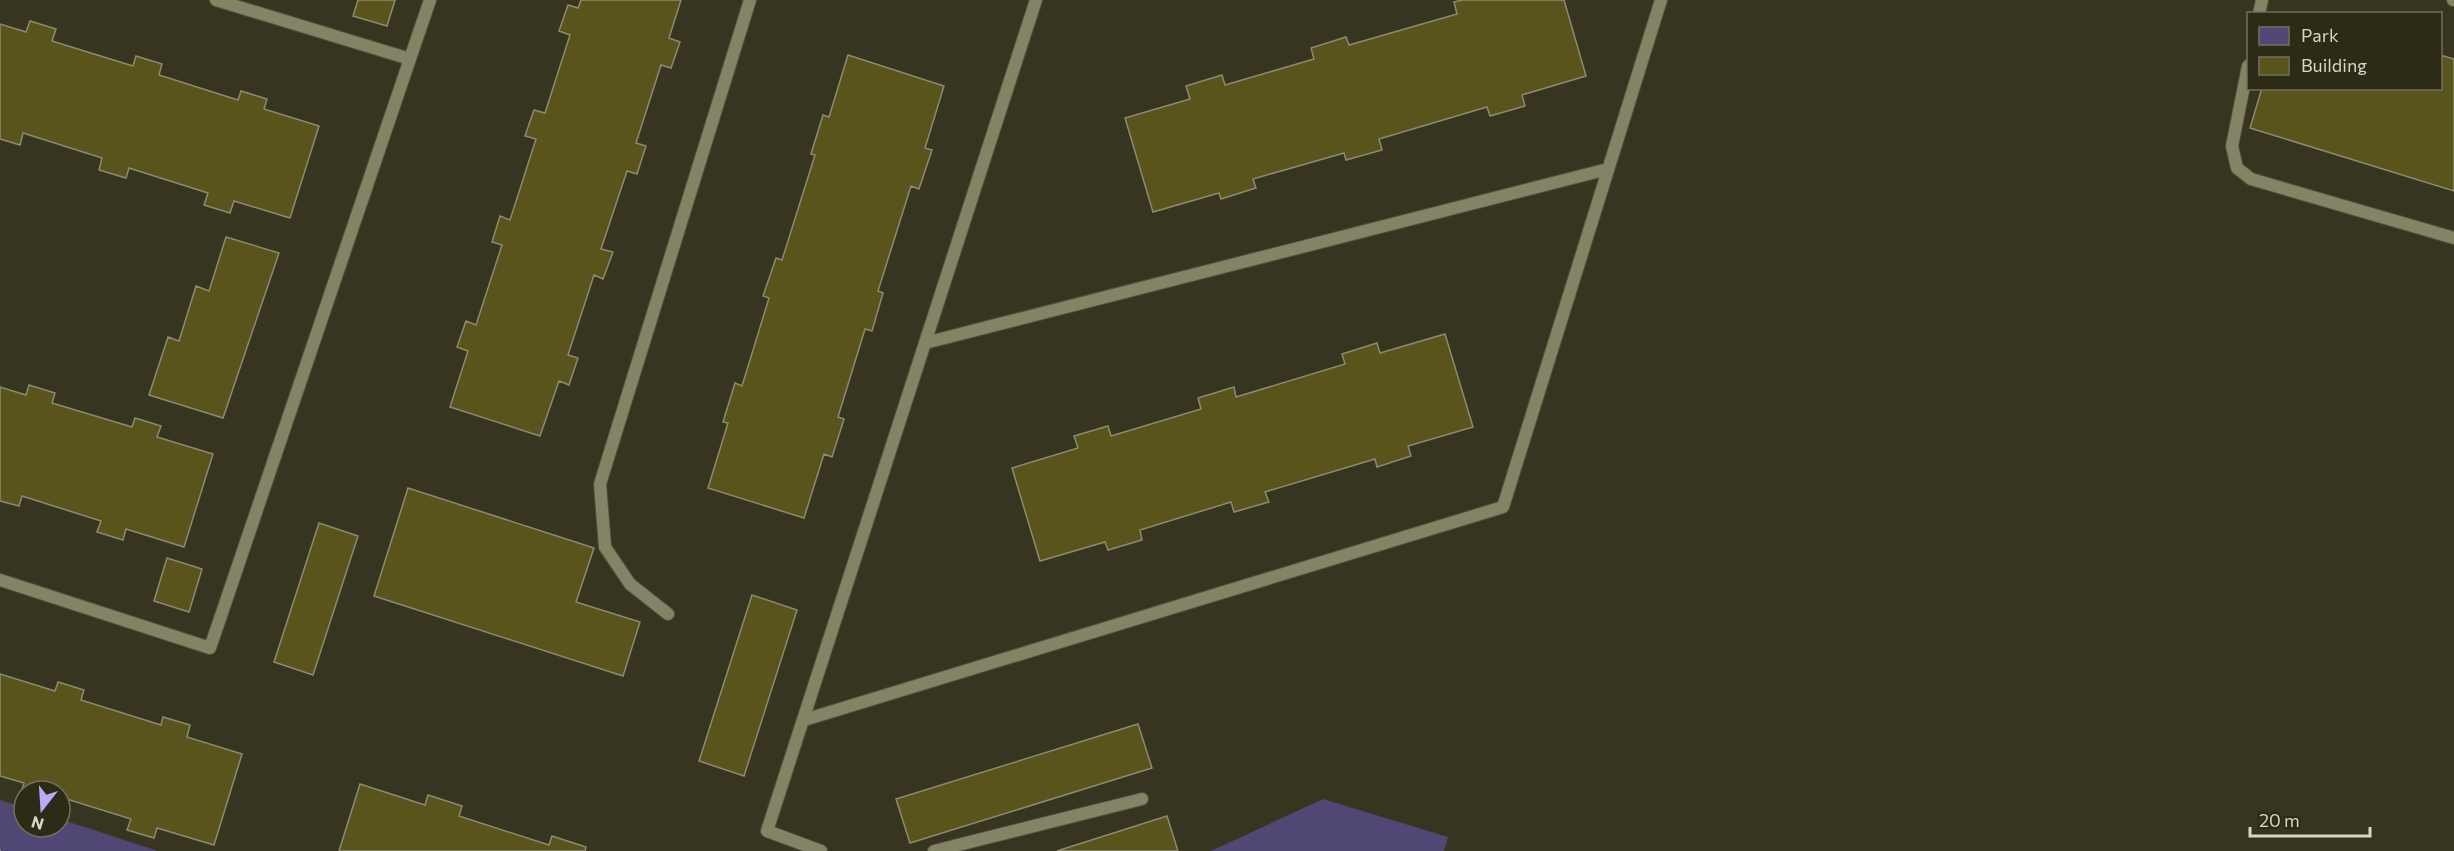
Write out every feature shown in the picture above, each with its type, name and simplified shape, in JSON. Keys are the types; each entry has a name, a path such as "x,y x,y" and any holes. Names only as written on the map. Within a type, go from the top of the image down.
{"lane":[{"path":"216,0 410,59"},
{"path":"0,580 210,648 430,0"},
{"path":"668,614 630,584 605,547 600,484 750,0"},
{"path":"821,851 767,831 1036,0"},
{"path":"804,720 1503,507 1661,0"},
{"path":"2247,71 2232,146 2237,168 2252,179 2454,238"},
{"path":"925,343 1608,169"},
{"path":"934,851 1142,799"}],"green space":[{"path":"1323,799 1448,837 1444,851 1211,851"},
{"path":"0,800 12,804 12,839 72,839 72,823 158,851 0,851"}],"building":[{"path":"358,0 395,0 387,26 353,16"},
{"path":"581,0 681,0 669,38 680,42 671,68 661,65 636,143 646,146 637,174 627,171 601,249 613,252 603,279 594,275 568,355 578,358 569,385 559,381 540,436 450,407 468,351 457,347 466,321 476,325 502,245 492,242 500,216 510,220 536,139 525,136 534,110 545,113 570,35 559,31 568,5 578,8"},
{"path":"1462,0 1564,0 1586,76 1522,95 1525,106 1490,116 1487,107 1379,139 1382,150 1346,160 1344,153 1253,179 1256,188 1221,199 1219,193 1153,212 1125,118 1190,99 1186,86 1222,75 1225,85 1314,59 1311,48 1346,37 1349,45 1457,14 1454,2"},
{"path":"30,21 56,29 52,41 133,66 136,56 162,64 159,75 238,100 241,91 267,99 264,109 319,126 290,218 234,201 230,213 204,205 208,193 129,168 126,178 99,170 102,158 23,133 20,145 0,139 0,24 26,32"},
{"path":"848,55 944,86 925,148 932,150 919,189 911,186 878,291 883,293 872,331 865,329 838,417 844,419 832,457 824,454 804,518 708,488 728,423 723,422 735,383 742,386 769,298 763,296 776,258 782,260 815,155 811,154 823,115 829,117"},
{"path":"2442,56 2454,59 2454,191 2250,128 2261,90 2442,90"},
{"path":"226,237 279,253 223,418 149,395 168,337 179,341 196,286 209,291"},
{"path":"1445,334 1473,427 1408,446 1411,456 1377,467 1375,459 1265,492 1269,502 1234,512 1231,502 1140,530 1142,540 1108,550 1105,542 1040,561 1012,468 1078,448 1074,436 1108,426 1111,436 1201,409 1198,398 1234,387 1236,397 1345,364 1342,354 1377,343 1380,353"},
{"path":"29,385 55,393 52,403 132,427 135,418 161,426 157,437 213,454 184,547 126,529 123,540 97,532 101,521 22,496 19,506 0,501 0,387 26,395"},
{"path":"408,488 594,548 576,602 640,622 623,676 374,596"},
{"path":"319,523 358,536 313,675 274,662"},
{"path":"167,558 202,569 189,612 154,601"},
{"path":"752,595 797,610 744,776 699,761"},
{"path":"0,674 55,691 58,682 84,690 81,700 161,725 163,717 190,725 187,737 242,754 214,845 157,828 154,838 127,830 131,819 72,801 72,779 12,780 0,776"},
{"path":"1138,724 1152,768 910,843 896,799"},
{"path":"360,784 425,805 428,795 462,806 459,816 549,845 552,836 586,847 585,851 339,851"},
{"path":"1167,816 1178,851 1057,851"}]}
